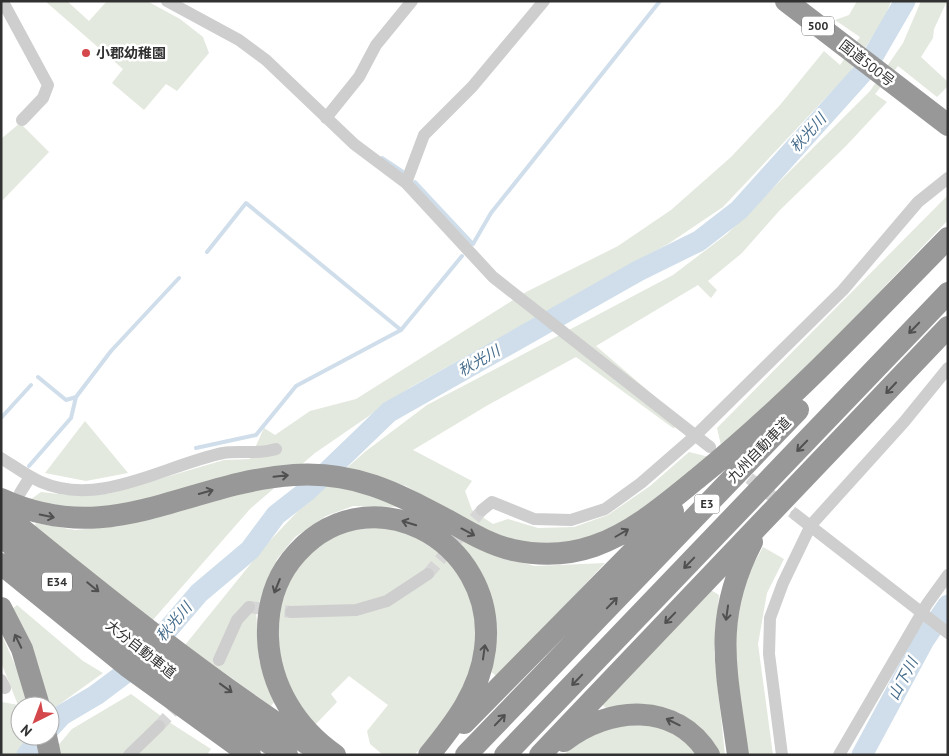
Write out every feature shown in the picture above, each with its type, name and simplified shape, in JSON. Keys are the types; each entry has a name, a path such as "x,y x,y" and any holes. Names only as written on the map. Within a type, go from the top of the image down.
{"highway":[{"name":"国道500号","path":"786,1 948,125"},
{"path":"431,755 737,446 799,389 948,238"},
{"name":"九州自動車道","path":"466,755 948,253"},
{"name":"九州自動車道","path":"505,755 948,293"},
{"path":"738,755 726,665 725,623 728,602 748,549 786,511 948,326"},
{"path":"10,496 51,517 101,518 152,508 233,485 276,476 313,474 361,480 399,494 491,543 526,553 560,554 595,546 633,527 667,503 737,446"},
{"path":"540,755 786,511"},
{"path":"1,512 108,634"},
{"path":"335,755 305,729 293,714 277,684 269,651 271,604 281,576 307,542 333,526 347,521 377,517 415,524 446,543 464,562 472,577 484,613 485,649 476,684 459,716 431,755"},
{"name":"大分自動車道","path":"1,536 108,634"},
{"name":"大分自動車道","path":"4,567 108,634 168,680 250,755"},
{"path":"1,608 22,649 32,676 37,696"},
{"path":"168,680 236,755"},
{"path":"168,680 325,755"},
{"name":"大分自動車道","path":"168,680 287,755"},
{"path":"547,755 569,736 597,721 612,716 640,713 667,719 678,724 699,742 708,755"}],"street":[{"path":"3,1 48,85 43,98 22,120"},
{"path":"167,1 239,40 266,60 354,144 406,183 482,266 529,306 710,447"},
{"path":"326,118 359,77 376,45 412,1"},
{"path":"406,183 424,135 472,87 544,1"},
{"path":"482,510 492,502 534,518 571,520 605,509 641,483 695,436 843,290 918,202 948,178"},
{"path":"782,755 769,654 770,618 783,582 811,526 904,422 948,368"},
{"path":"1,458 42,483 66,488 92,489 122,485 224,453 250,454 276,449"},
{"path":"10,496 30,476"},
{"path":"786,511 811,526 948,633"},
{"path":"291,612 356,610 387,601 428,574"},
{"path":"839,755 926,615 928,604 948,575"},
{"path":"219,660 237,620 249,607"},
{"path":"129,755 159,726"}],"shaded area":[{"path":"45,1 67,1 89,21 107,1 147,1 180,19 203,37 209,53 177,91 166,84 144,110 112,83 123,69"},
{"path":"857,1 891,1 885,17 849,73 723,207 668,244 411,387 315,453 250,509 152,621 33,528 36,523 75,530 121,526 118,509 74,512 27,502 41,492 67,495 108,494 224,460 250,459 264,428 275,435 310,411 356,399 526,292 618,246 671,210 731,157 780,105 824,51 840,65 860,37 835,20 849,15"},
{"path":"921,1 947,1 934,29 933,38 921,57 948,82 948,86 937,97 898,66 875,94 887,102 846,146 780,210 742,253 708,281 717,290 711,298 698,285 596,346 687,424 673,428 576,357 488,405 413,450 472,481 465,491 472,510 493,524 508,519 538,528 574,527 608,515 650,486 689,452 709,457 639,514 570,546 532,545 490,536 406,486 373,476 397,507 353,506 326,516 295,537 277,559 256,610 259,660 274,702 271,706 185,645 265,546 298,511 366,451 427,405 673,275 727,234 870,91 903,43"},
{"path":"20,123 49,152 1,202 1,139"},
{"path":"948,195 948,220 780,396 721,445 717,428"},
{"path":"85,421 128,473 86,481 45,473"},
{"path":"372,528 403,529 450,560 467,585 475,617 475,654 462,693 440,729 414,755 383,755 370,744 367,731 388,705 349,676 331,694 337,702 314,726 295,701 279,659 276,622 289,581 313,549 342,532"},
{"path":"447,530 498,556 535,566 605,563 498,677 491,672 497,633 496,618 492,604 481,578"},
{"path":"763,547 784,559 767,593 758,644 773,755 748,755 736,671 736,627 738,606 745,583"},
{"path":"711,590 719,595 714,653 725,755 717,755 705,733 680,713 642,704 607,709 601,703"},
{"path":"17,605 83,661 103,673 60,704 60,696 44,696 12,609"},
{"path":"1,633 27,696 14,696 1,662"},
{"path":"131,694 169,722 211,749 207,755 50,755 58,746 60,746 60,743 72,729"},
{"path":"2,702 10,704 10,746 23,746 16,755 1,755"},
{"path":"649,722 674,732 699,755 563,755 581,741 616,724"}],"waterway":[{"path":"415,182 473,244 491,213 660,1"},
{"name":"秋光川","path":"60,717 96,695 140,662 199,593 250,550 276,515 308,490 389,412 638,271 699,241 739,210 865,70 905,1"},
{"path":"382,158 403,172"},
{"path":"207,252 246,203 401,330 462,256"},
{"path":"29,466 71,418 76,397 111,351 179,278"},
{"path":"196,448 256,435 296,386 401,330"},
{"path":"38,377 66,400 76,397"},
{"path":"1,418 31,385"},
{"name":"山下川","path":"862,755 924,640 948,605"},
{"name":"秋光川","path":"27,755 34,746"}],"tunnel":[{"path":"735,467 796,515"},
{"path":"428,574 482,510"},
{"path":"249,607 291,612"},
{"path":"159,726 183,700"}],"place":[{"name":"小郡幼稚園","path":"86,53"}]}
